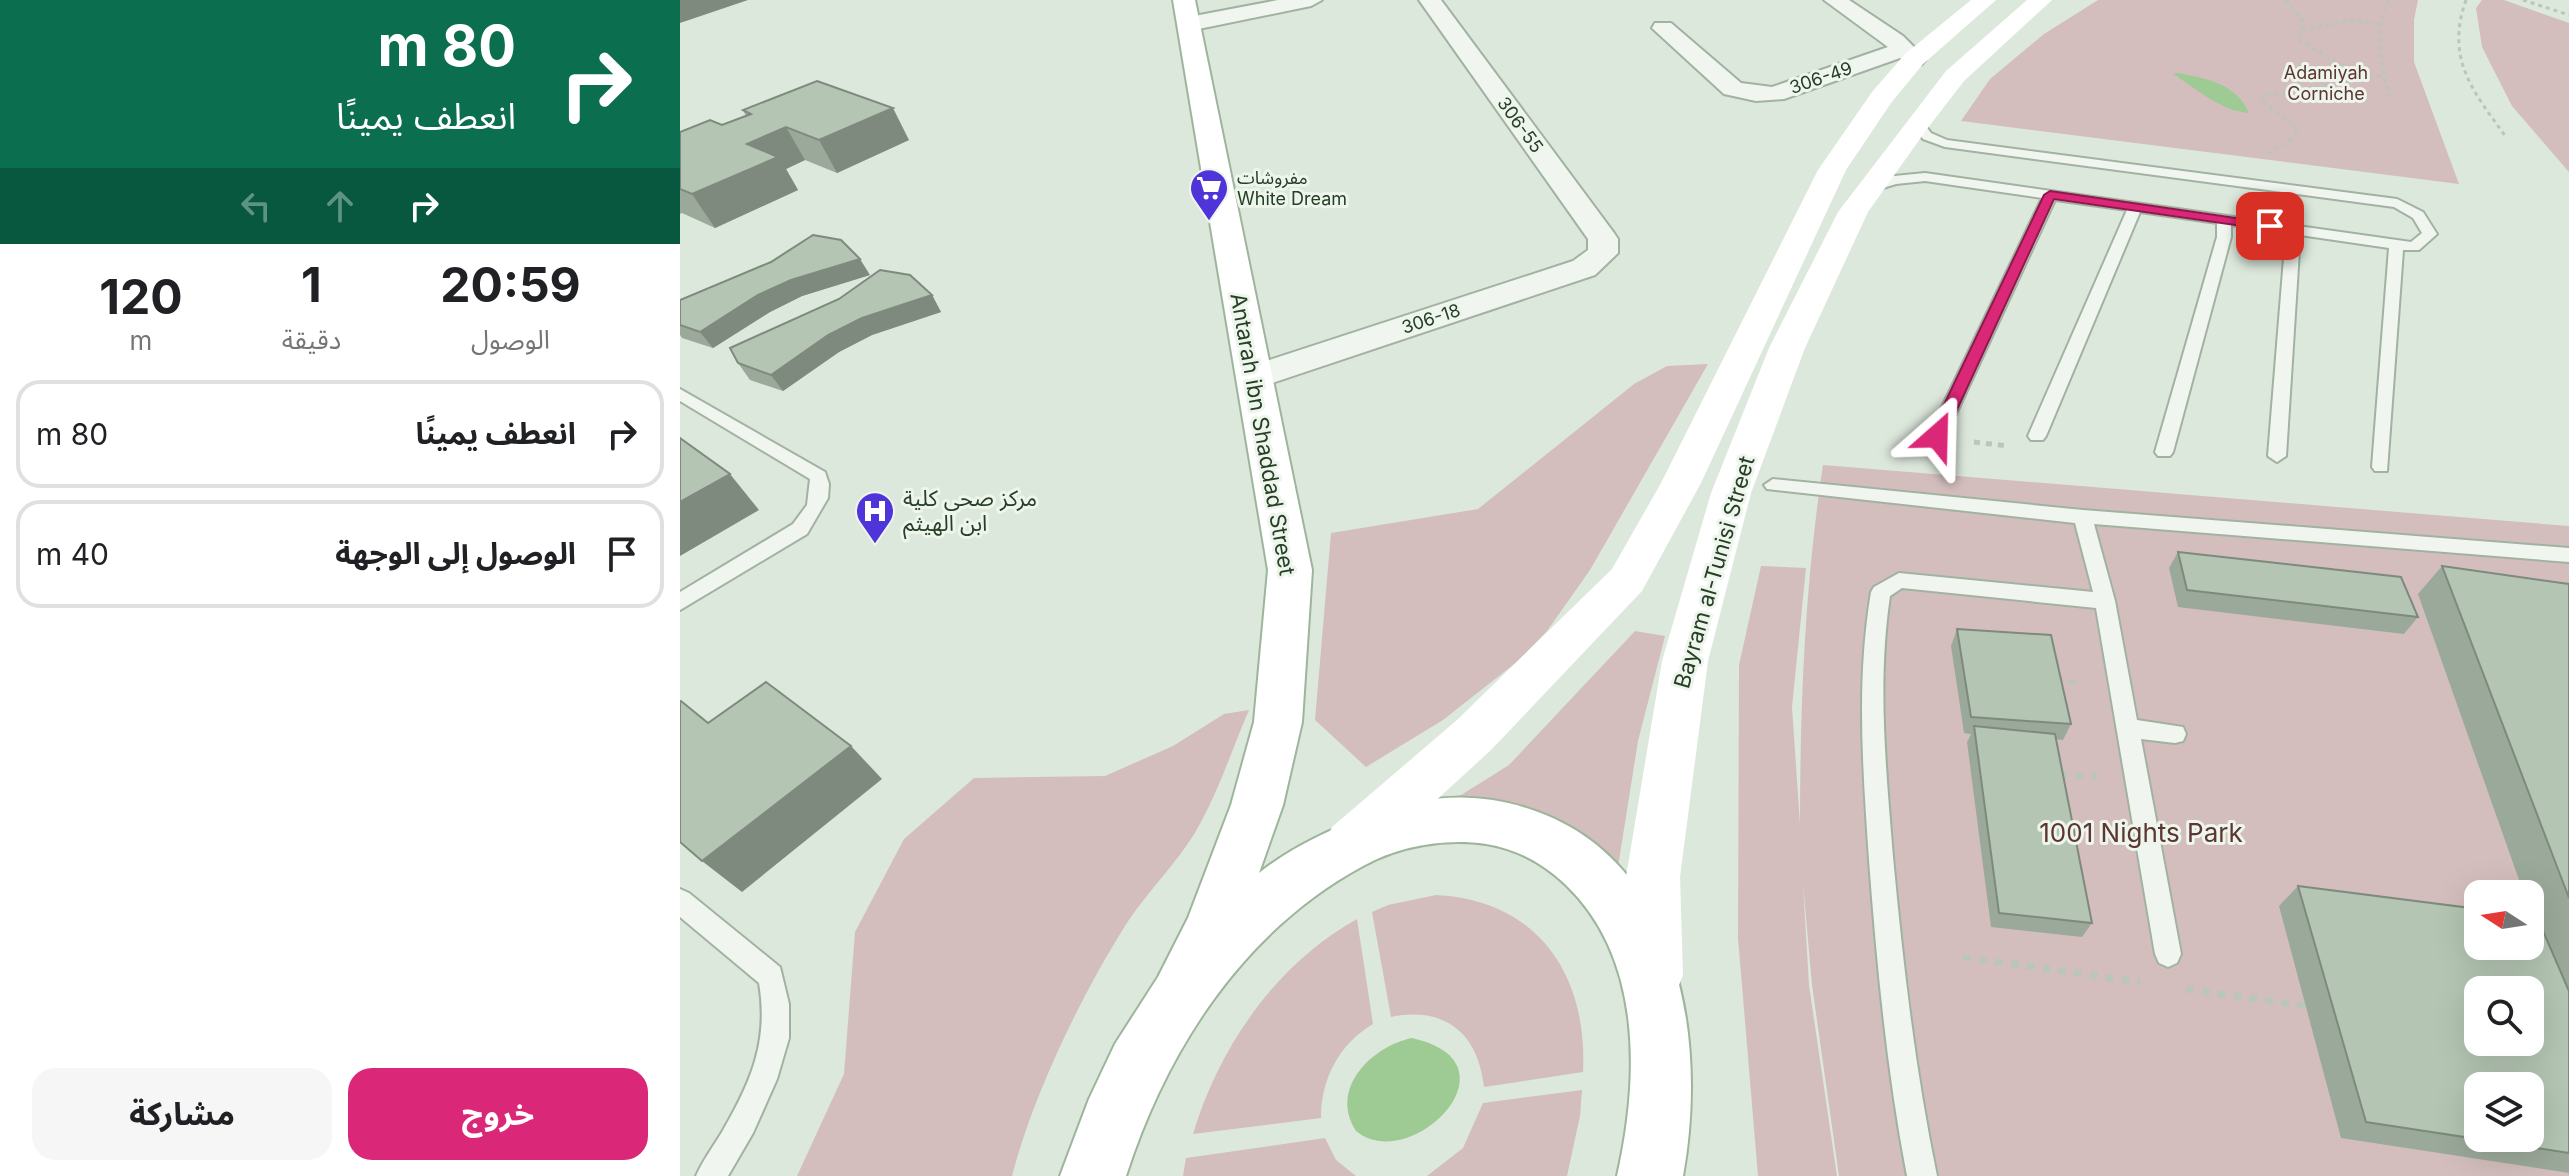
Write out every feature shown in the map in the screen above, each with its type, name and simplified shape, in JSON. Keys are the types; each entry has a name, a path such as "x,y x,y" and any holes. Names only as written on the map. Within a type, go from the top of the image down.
{"street":[{"path":"1186,12 1311,0"},
{"name":"306-55","path":"1430,0 1603,239 1603,253"},
{"path":"1835,0 1908,54"},
{"path":"1351,844 1474,735 1627,580 1681,483 1832,170 1908,54 1985,0"},
{"name":"Bayram al-Tunisi Street","path":"1655,997 1653,877 1685,661 1731,493 1787,348 1853,212 1917,123 1955,76 2041,0"},
{"name":"Antarah ibn Shaddad Street","path":"1179,998 1212,928 1257,805 1278,722 1290,570 1186,12"},
{"name":"306-49","path":"1663,28 1733,89 1756,94 1775,94 1908,54"},
{"name":"306-18","path":"1254,377 1584,268 1603,253"},
{"path":"1093,1176 1132,1075 1179,998 1232,933 1290,881 1351,844 1384,831 1449,819 1483,819 1514,826 1544,838 1595,875 1615,900 1641,951 1655,997 1661,1076 1660,1119 1650,1176"},
{"path":"1661,1076 1681,1176"}],"lane":[{"path":"1870,188 1894,180 1925,177 2414,247 2430,234 2424,219 2397,203 1945,143 1927,136 1917,123"},
{"path":"1937,436 2050,195"},
{"path":"2037,436 2135,207"},
{"path":"2164,452 2224,237 2224,220"},
{"path":"2277,456 2293,230"},
{"path":"2381,467 2396,244"},
{"path":"680,394 819,476 822,492 814,512 800,529 680,602"},
{"path":"1773,485 2083,517 2569,555"},
{"path":"2083,517 2105,601 2168,954"},
{"path":"1922,1176 1912,1130 1887,930 1873,755 1876,615 1881,592 1899,580 2105,601"},
{"path":"2129,728 2175,734"},
{"path":"680,901 771,976 778,1021 763,1082 726,1156 711,1176"}],"path":[{"path":"2286,0 2304,22 2299,40 2364,78"},
{"path":"2389,0 2380,25 2379,42 2390,98"},
{"path":"2466,0 2460,13 2456,41 2465,79 2506,137"},
{"path":"2523,0 2569,15"},
{"path":"2302,29 2352,20 2380,25"},
{"path":"2265,159 2272,149 2295,137 2297,128 2261,100 2262,96 2385,75"},
{"path":"2050,683 2080,682"},
{"path":"2052,774 2102,778"},
{"path":"1963,957 2150,984"},
{"path":"2181,988 2306,1006"}],"green space":[{"name":"Adamiyah Corniche","path":"2098,0 2418,0 2414,20 2414,62 2459,184 1961,121 1990,79 2044,34"},
{"path":"2482,0 2504,0 2569,23 2569,172 2512,106 2482,47 2476,8"},
{"path":"1708,364 1590,570 1547,631 1518,661 1443,720 1366,767 1315,720 1331,533 1478,509 1634,384 1667,366"},
{"name":"1001 Nights Park","path":"1823,465 2569,526 2569,1176 1839,1176 1812,985 1803,884 1809,985 1837,1176 1758,1176 1738,938 1739,665 1761,566 1806,568 1792,707 1800,824 1805,644"},
{"path":"1635,631 1665,636 1638,741 1618,867 1506,804 1458,797 1509,765"},
{"path":"1249,710 1201,822 1125,926 1075,1015 1032,1113 1012,1176 797,1176 844,1074 855,932 904,839 974,778 1105,776 1173,746 1224,714"},
{"path":"1436,895 1472,900 1502,911 1528,927 1549,949 1565,974 1576,1004 1582,1036 1583,1072 1484,1087 1475,1052 1456,1028 1443,1020 1427,1016 1391,1017 1372,912 1388,905"},
{"path":"1357,919 1373,1024 1351,1042 1334,1064 1324,1090 1321,1118 1193,1134 1218,1070 1254,1011 1301,959"},
{"path":"1582,1090 1580,1116 1567,1176 1427,1176 1463,1148 1483,1103"},
{"path":"1325,1138 1336,1160 1356,1176 1183,1176 1186,1158"}],"shaded area":[{"path":"2173,74 2210,80 2229,89 2244,103 2249,113 2218,104"},
{"path":"1412,1038 1444,1051 1458,1069 1458,1090 1446,1111 1427,1128 1403,1139 1378,1141 1356,1131 1349,1115 1347,1099 1359,1071 1383,1050"}],"building":[{"path":"817,81 893,108 819,140 786,127 747,144 778,157 692,194 680,189 680,132 710,120 722,125 751,114 743,110"},
{"path":"813,235 841,240 860,259 791,280 758,295 700,332 680,325 680,300 771,262"},
{"path":"880,270 910,275 932,295 862,318 828,335 771,375 738,363 730,348 839,299"},
{"path":"680,438 730,474 680,502"},
{"path":"2178,552 2401,577 2418,617 2187,590"},
{"path":"2442,566 2569,584 2569,898"},
{"path":"1957,629 2051,635 2071,724 1971,717"},
{"path":"766,682 851,746 702,861 680,842 680,702 708,723"},
{"path":"1974,726 2055,734 2092,923 1999,913"},
{"path":"2298,886 2464,907 2464,960 2544,960 2544,933 2569,991 2569,1153 2544,1149 2544,1072 2464,1072 2464,1137 2366,1122"}],"place":[{"name":"مفروشات White Dream","path":"1209,222"},
{"name":"مركز صحي كلية ابن الهيثم","path":"875,545"}],"route":[{"path":"1937,436 2050,195 2270,226"}]}
